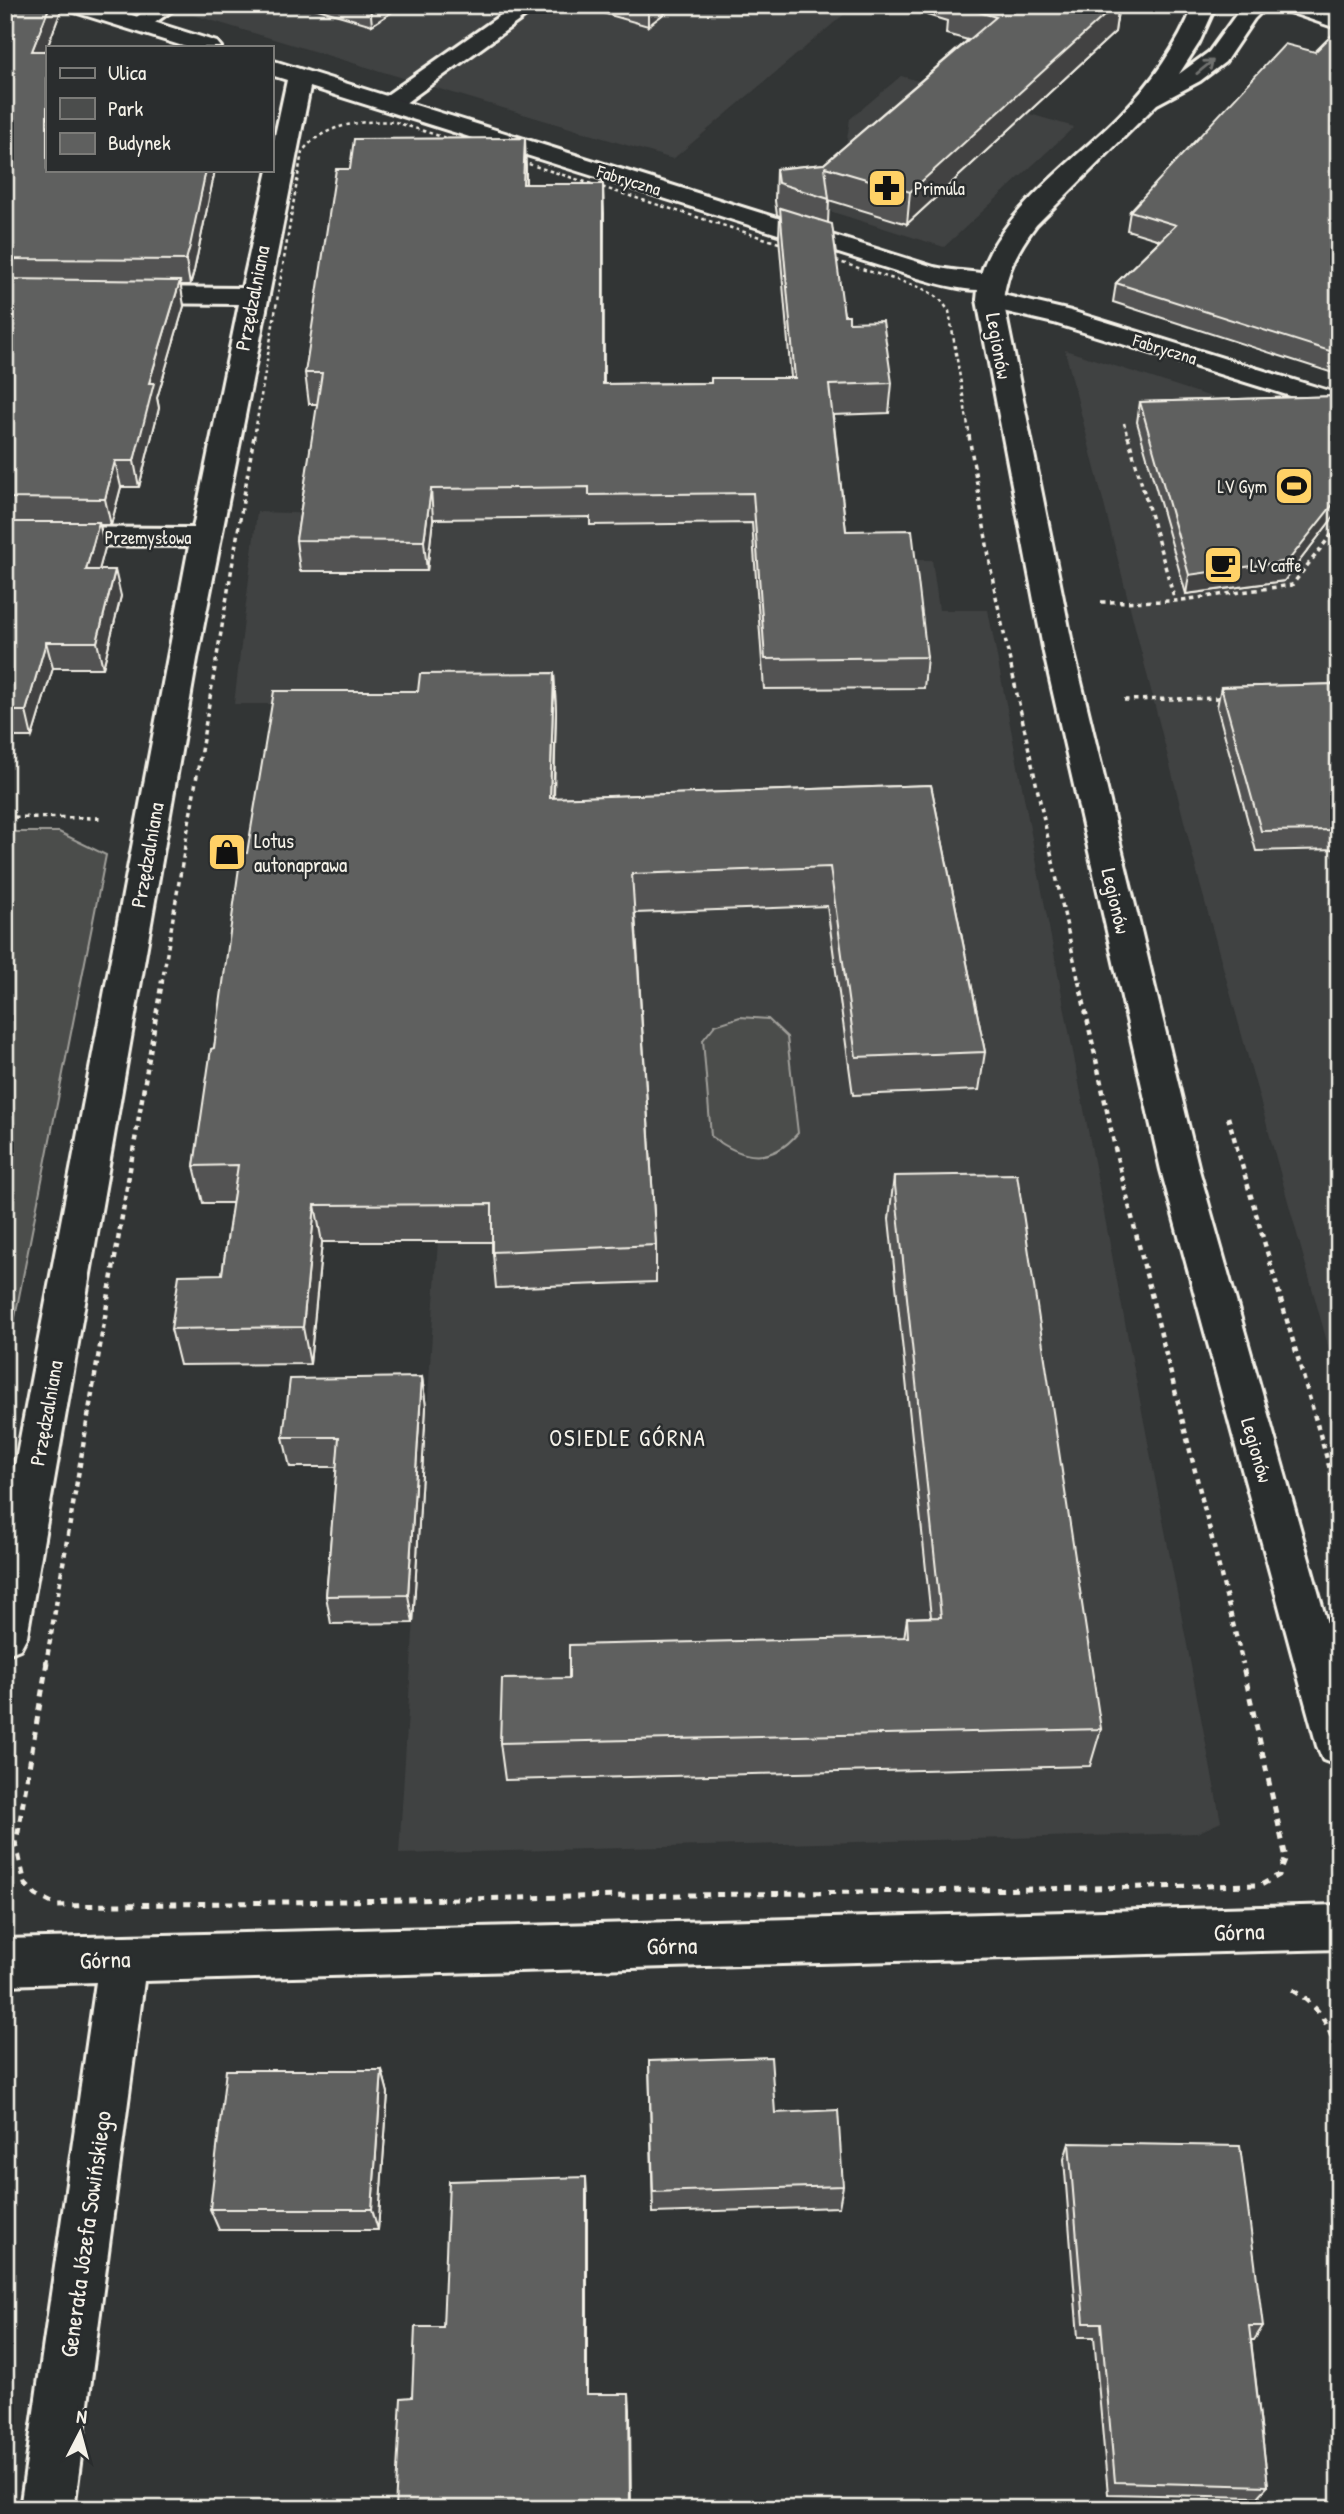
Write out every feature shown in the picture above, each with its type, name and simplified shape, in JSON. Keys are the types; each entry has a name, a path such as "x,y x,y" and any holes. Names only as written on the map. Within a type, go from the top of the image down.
{"street":[{"path":"76,5 206,46"},
{"path":"138,24 169,5"},
{"path":"389,104 530,5"},
{"name":"Legionów","path":"1205,5 1194,33 1147,101 1019,228 1001,255 990,291 1059,653 1180,1170 1339,1746"},
{"name":"Legionów","path":"1147,101 1203,70 1224,50 1246,12 1257,5"},
{"path":"1291,5 1339,22"},
{"name":"Fabryczna","path":"285,72 957,280 1062,317 1339,403"},
{"name":"Przędzalniana","path":"273,153 285,72"},
{"name":"Przędzalniana","path":"5,1636 153,818 252,296 270,172"},
{"path":"101,295 252,296"},
{"name":"Przemysłowa","path":"5,536 206,537"},
{"name":"Górna","path":"5,1962 1339,1927"},
{"name":"Generała Józefa Sowińskiego","path":"47,2509 123,1959"}],"path":[{"path":"395,122 922,288 939,299 949,312 994,586 1111,1130 1259,1730 1284,1845 1286,1858 1283,1873 1268,1884 1221,1888 58,1906 32,1895 20,1874 16,1844 302,152 313,139 340,127 357,123 395,122"},
{"path":"1124,423 1175,601"},
{"path":"1101,615 1098,602 1175,601 1293,585 1339,525"},
{"path":"1120,700 1229,698"},
{"path":"5,817 153,818"},
{"path":"1225,1107 1339,1500"},
{"path":"1290,1989 1314,2002 1333,2031 1339,2067"}],"shaded area":[{"path":"160,5 855,5 673,159"},
{"path":"901,76 1074,127 944,247 788,198 846,147 850,119"},
{"path":"1065,350 1339,438 1339,1385 1200,884"},
{"path":"710,427 844,561 932,560 939,610 988,610 1221,1822 1197,1833 399,1854 472,704 234,704 257,512 486,519"}],"green space":[{"path":"5,832 59,832 106,855 5,1368"},
{"path":"740,1017 768,1019 787,1037 798,1133 778,1150 756,1156 734,1150 711,1136 703,1040 715,1025"}],"building":[{"path":"5,5 50,5 32,51 46,51 46,172 206,172 186,260 5,259"},
{"path":"955,5 1116,5 910,192 825,167 829,199 778,183 776,169 824,164 996,17"},
{"path":"1339,28 1339,354 1116,283 1176,225 1130,211 1285,44 1315,52"},
{"path":"525,138 523,184 603,184 603,384 711,383 711,378 795,378 780,208 832,224 844,315 849,315 849,322 883,321 892,383 829,385 846,531 912,530 927,657 765,659 753,493 589,495 589,487 431,489 424,541 296,540 322,373 305,373 336,169 350,169 354,139"},
{"path":"5,279 180,281 149,383 154,383 134,461 115,461 105,499 5,498"},
{"path":"1339,396 1339,497 1288,561 1189,575 1140,402"},
{"path":"5,522 99,522 86,570 115,570 97,642 46,642 26,711 5,711"},
{"path":"554,673 550,798 931,785 985,1052 856,1057 830,867 632,874 656,1245 492,1252 492,1204 315,1205 303,1327 171,1329 179,1275 222,1274 238,1165 194,1166 211,1049 214,1048 241,853 247,853 274,691 418,691 420,674"},
{"path":"1339,684 1339,830 1261,831 1221,687"},
{"path":"1017,1174 1101,1729 500,1743 502,1679 569,1678 569,1645 908,1637 907,1618 941,1617 894,1176"},
{"path":"422,1377 408,1595 326,1596 339,1437 283,1437 290,1379"},
{"path":"771,2057 775,2113 838,2110 843,2186 653,2192 649,2061"},
{"path":"226,2070 382,2070 372,2209 210,2209"},
{"path":"1069,2143 1240,2146 1263,2326 1249,2326 1268,2486 1115,2482 1101,2323 1084,2323"},
{"path":"586,2177 586,2394 629,2394 630,2509 395,2509 401,2398 412,2397 415,2327 443,2327 449,2181"}],"place":[{"name":"Primula","path":"887,188"},
{"name":"LV Gym","path":"1294,486"},
{"name":"LV caffe","path":"1223,565"},
{"name":"Lotus autonaprawa","path":"227,852"}],"district":[{"name":"OSIEDLE GÓRNA","path":"628,1437"}]}
